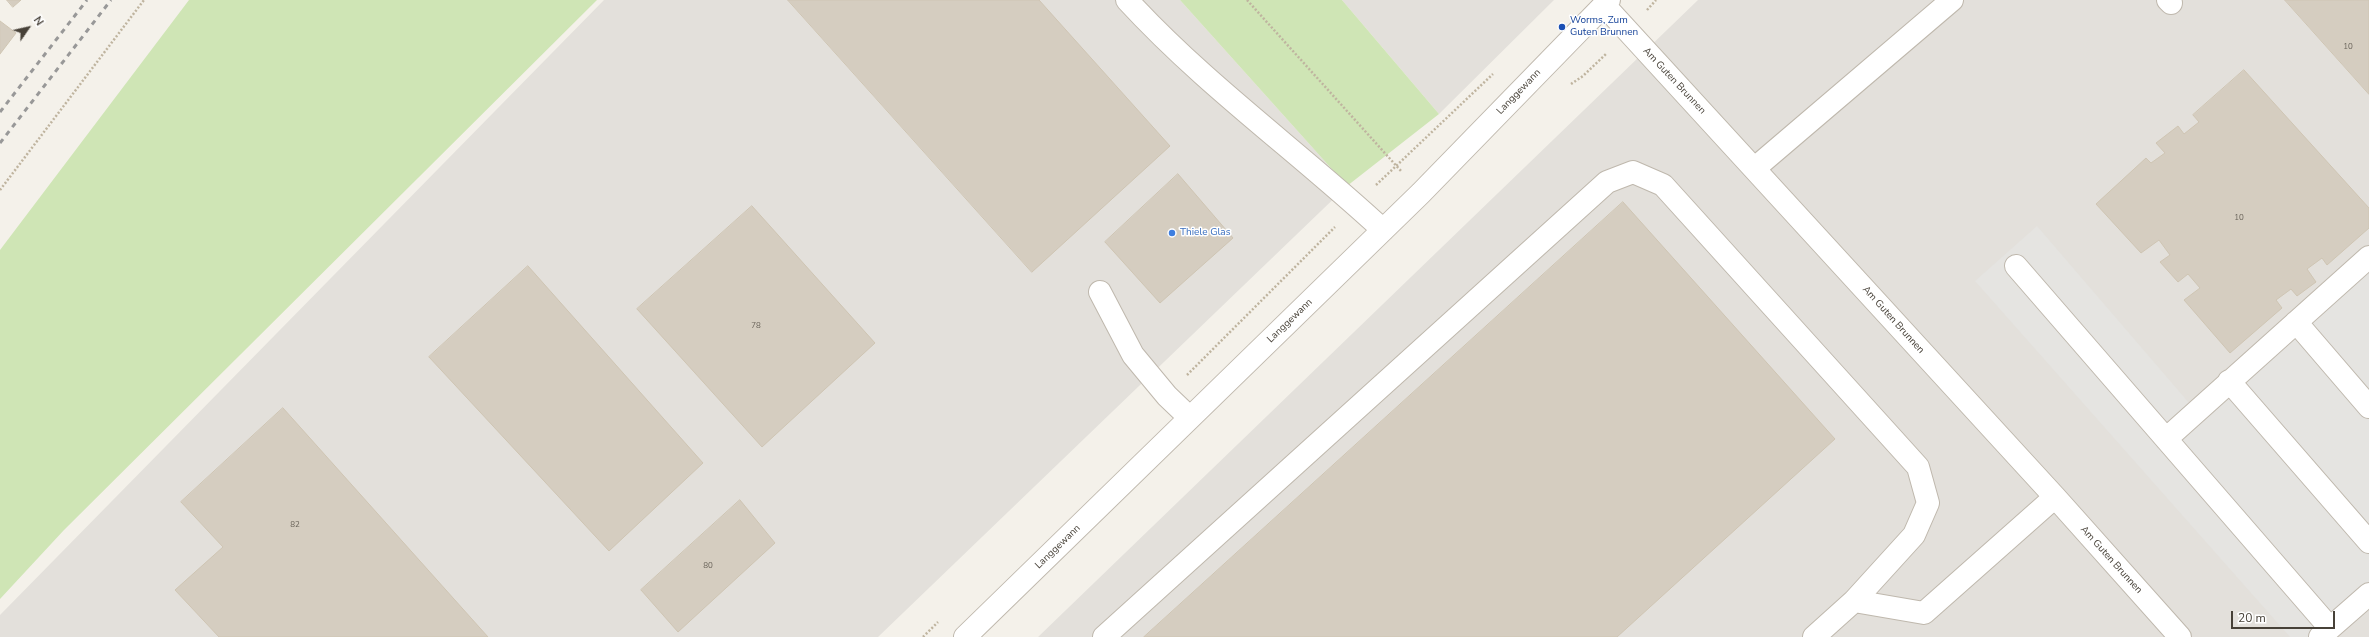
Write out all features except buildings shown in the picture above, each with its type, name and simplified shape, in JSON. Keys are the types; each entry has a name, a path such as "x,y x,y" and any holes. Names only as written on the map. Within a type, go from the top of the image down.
{"street":[{"path":"1127,0 1161,37 1230,100 1356,205 1383,230"},
{"path":"1755,168 1952,0"},
{"name":"Am Guten Brunnen","path":"1606,3 2056,497 2180,637"},
{"name":"Langgewann","path":"966,637 1421,194 1606,3"},
{"path":"1104,637 1607,182 1633,172 1662,185 1918,467 1928,504 1914,535 1854,601 1814,637"},
{"path":"2166,439 2296,322 2366,265"},
{"path":"2016,266 2166,439 2325,633 2369,594"},
{"path":"1100,292 1133,355 1167,396 1190,418"},
{"path":"2296,322 2369,407"},
{"path":"2229,381 2369,542"},
{"path":"1854,601 1924,613 2056,497"}],"path":[{"path":"0,190 144,0"},
{"path":"1247,0 1421,194"},
{"path":"1167,396 1395,164 1498,69"},
{"path":"923,637 940,621"}],"shaded area":[{"path":"604,0 1180,0 1347,186 878,637 0,637 0,615"},
{"path":"1342,0 1554,0 1439,114"},
{"path":"1698,0 2369,0 2369,637 1038,637"},
{"path":"2037,226 2196,411 2369,257 2369,594 2320,637 2290,637 1975,281"}],"green space":[{"path":"189,0 597,0 64,530 0,599 0,250"},
{"path":"1180,0 1342,0 1439,114 1347,186"}],"railway":[{"path":"0,112 87,0"},
{"path":"0,143 111,0"}],"place":[{"name":"Worms, Zum Guten Brunnen","path":"1562,27"},
{"name":"Thiele Glas","path":"1172,233"}]}
